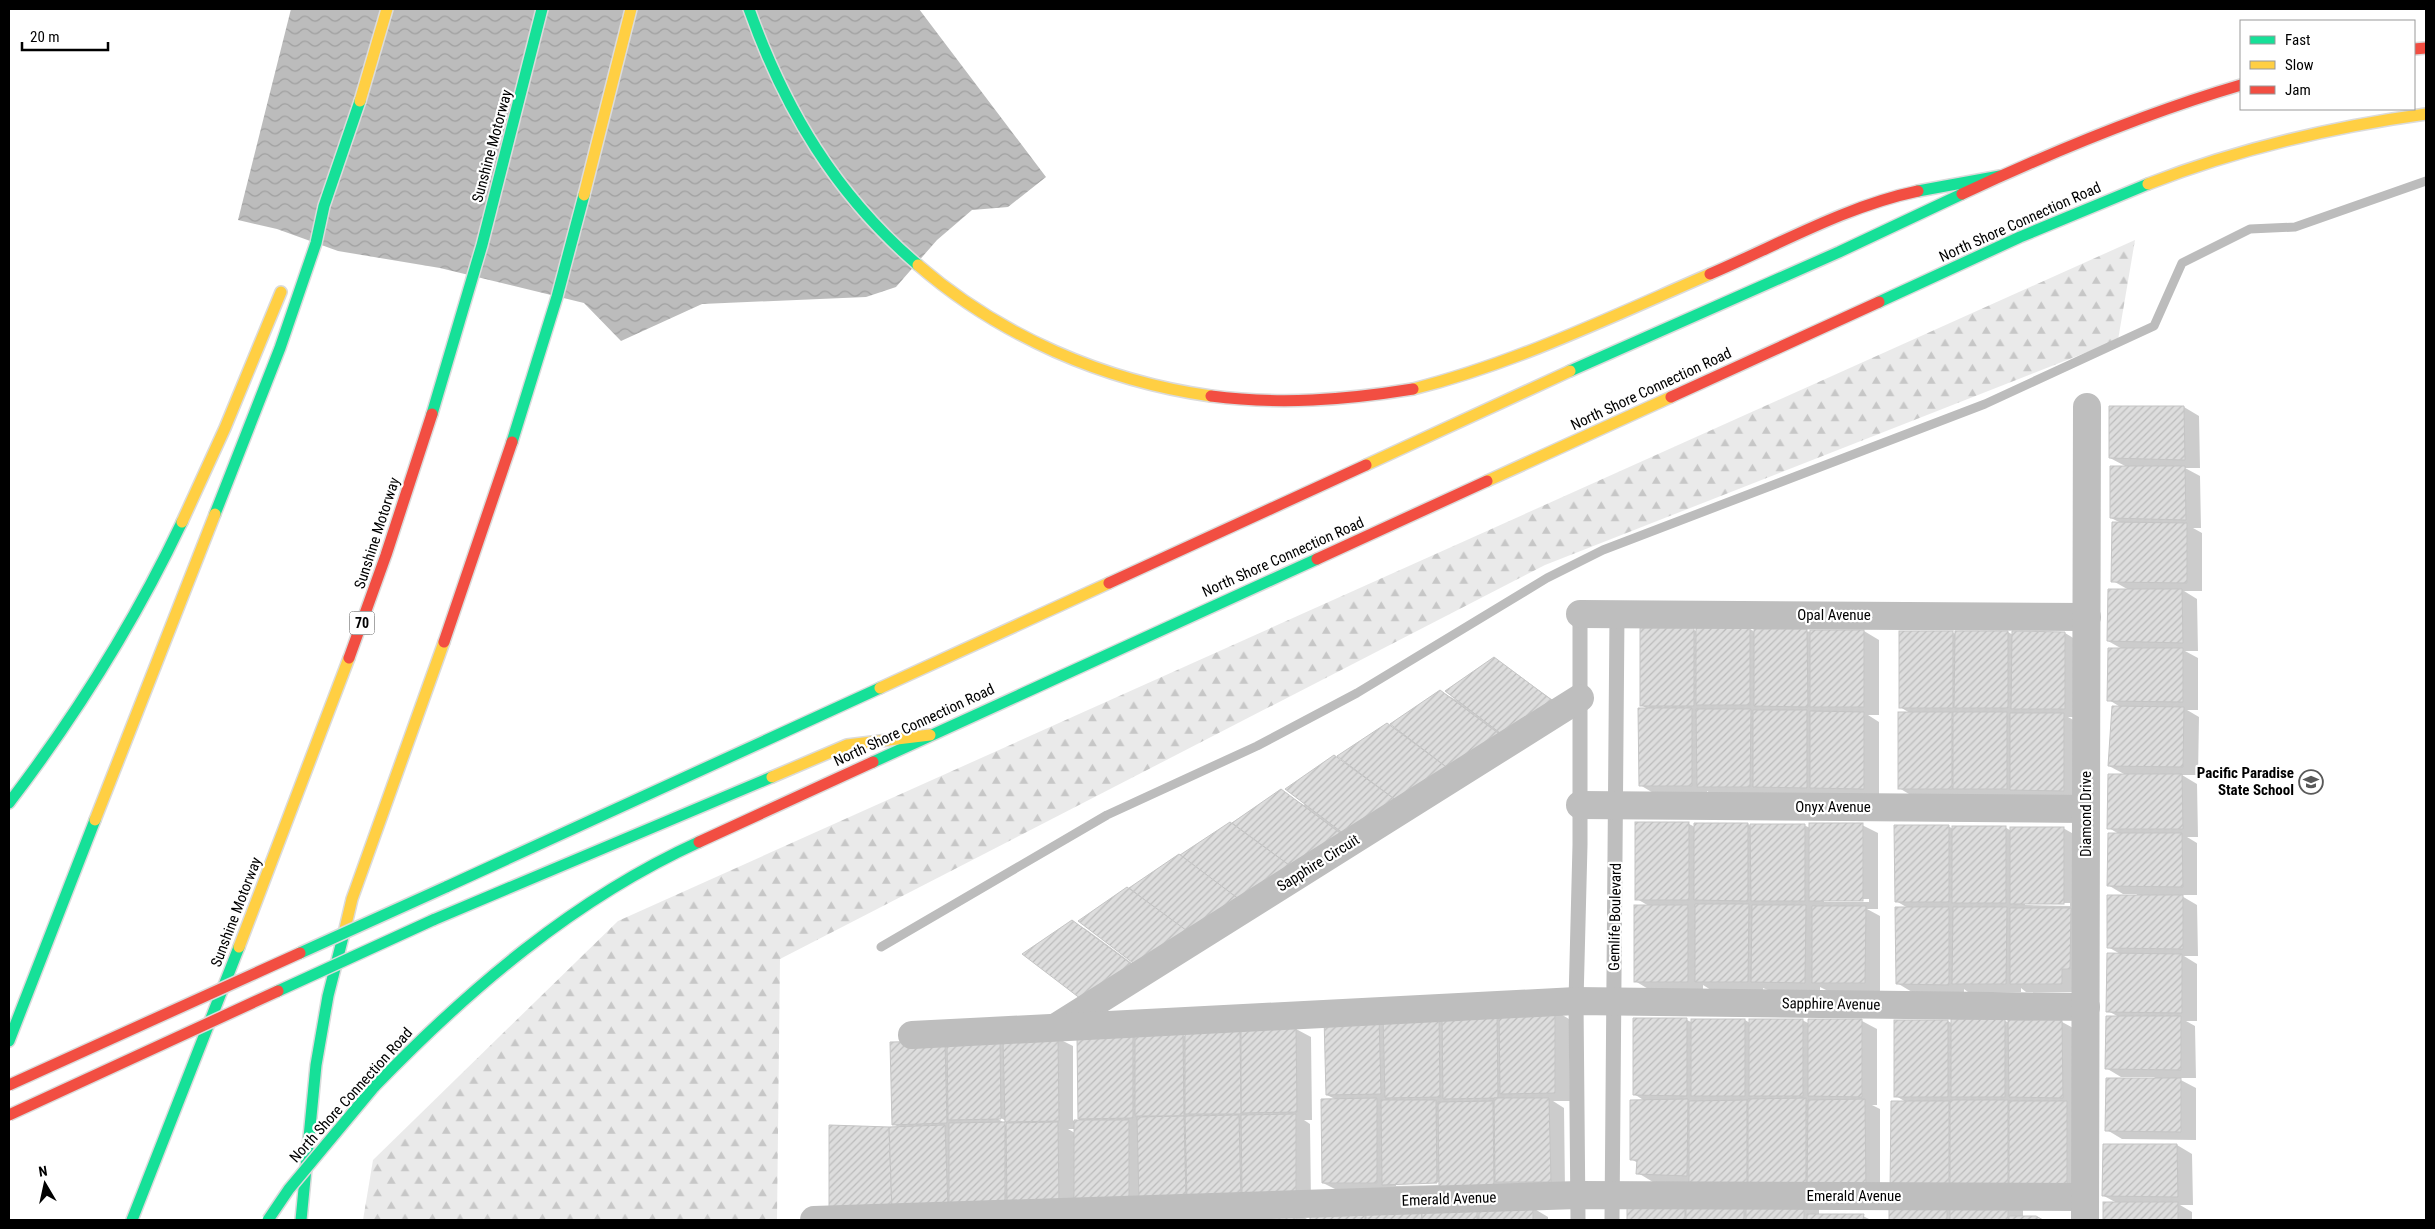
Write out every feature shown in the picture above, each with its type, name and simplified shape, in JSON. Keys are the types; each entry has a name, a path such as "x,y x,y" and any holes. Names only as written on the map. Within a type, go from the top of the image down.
{"main road":[{"path":"9,1041 280,348 316,243 324,206 355,116 387,9"},
{"name":"Sunshine Motorway","path":"132,1220 356,642 393,535 440,389 473,276 518,113 542,9"},
{"path":"301,1220 316,1065 328,996 352,899 509,452 556,297 602,129 631,9"},
{"path":"749,9 767,57 785,97 809,138 861,210 916,265 957,297 1040,346 1120,378 1214,398 1266,403 1311,403 1366,398 1414,389 1456,377 1528,352 1885,200 2000,176"},
{"path":"9,1085 446,887 1560,376 1839,252 2000,176 2084,139 2240,85"},
{"name":"North Shore Connection Road","path":"268,1220 290,1189 374,1088 425,1034 528,946 578,911 672,854 2020,236 2107,200 2208,162 2301,136 2426,114"},
{"path":"307,230 324,206"},
{"path":"9,803 68,726 104,672 148,595 181,529 229,422 284,284"},
{"path":"9,1115 433,920 847,745 930,735"}],"street":[{"name":"Diamond Drive","path":"2085,1209 2087,407"},
{"name":"Opal Avenue","path":"1580,614 2087,617"},
{"name":"Sapphire Circuit","path":"1055,1028 1580,698"},
{"name":"Onyx Avenue","path":"1580,805 2086,808"},
{"name":"Sapphire Circuit","path":"912,1036 1576,1001"},
{"name":"Sapphire Avenue","path":"1576,1001 2086,1007"},
{"name":"Emerald Avenue","path":"814,1220 1612,1207 2085,1209"}],"lane":[{"path":"1578,1208 1576,1001 1580,805 1580,614"},
{"name":"Gemlife Boulevard","path":"1612,1207 1618,614"}],"green space":[{"path":"2135,240 2118,340 1545,565 780,959 777,1220 363,1220 373,1160 618,921"}],"water":[{"path":"291,9 919,9 1046,177 1008,207 972,210 937,240 896,287 866,297 702,304 621,341 584,303 440,268 338,251 277,229 238,220"}],"building":[{"path":"2109,406 2184,406 2185,460 2109,458"},
{"path":"2110,466 2185,466 2186,520 2110,518"},
{"path":"2112,522 2187,523 2187,583 2111,582"},
{"path":"2108,589 2182,589 2183,643 2107,641"},
{"path":"1640,628 1694,628 1694,706 1640,706"},
{"path":"1696,628 1750,628 1750,705 1696,705"},
{"path":"1754,629 1807,629 1808,707 1754,706"},
{"path":"1810,630 1864,630 1864,707 1810,707"},
{"path":"1899,631 1953,631 1953,708 1899,708"},
{"path":"1955,631 2008,631 2008,708 1954,708"},
{"path":"2012,631 2065,632 2065,709 2011,709"},
{"path":"2108,648 2183,648 2183,702 2107,701"},
{"path":"1494,657 1557,704 1504,736 1445,691"},
{"path":"1440,690 1502,736 1449,769 1390,724"},
{"path":"2112,706 2184,707 2183,767 2108,766"},
{"path":"1638,708 1692,708 1692,786 1639,786"},
{"path":"1696,709 1751,709 1750,787 1697,787"},
{"path":"1753,710 1807,710 1807,788 1753,787"},
{"path":"1810,711 1864,712 1864,789 1810,788"},
{"path":"1898,712 1952,712 1952,789 1898,789"},
{"path":"1953,712 2007,712 2007,789 1953,789"},
{"path":"2010,713 2064,713 2064,791 2010,790"},
{"path":"1387,723 1449,769 1397,801 1337,756"},
{"path":"1334,755 1397,801 1344,834 1285,789"},
{"path":"2108,774 2182,774 2183,829 2107,829"},
{"path":"1281,789 1344,836 1293,868 1232,823"},
{"path":"1230,822 1293,868 1240,900 1180,855"},
{"path":"1635,822 1689,822 1689,900 1635,900"},
{"path":"1694,823 1748,823 1748,901 1694,900"},
{"path":"1809,823 1863,823 1863,901 1809,901"},
{"path":"1750,824 1805,824 1805,901 1751,901"},
{"path":"1894,825 1949,825 1949,902 1895,902"},
{"path":"1952,826 2006,826 2006,903 1952,903"},
{"path":"2010,827 2064,827 2064,904 2010,904"},
{"path":"2108,833 2182,833 2183,887 2107,886"},
{"path":"1179,854 1240,900 1189,933 1129,888"},
{"path":"1127,887 1190,933 1137,966 1078,921"},
{"path":"2107,895 2183,895 2183,949 2107,948"},
{"path":"1695,904 1749,904 1748,982 1695,982"},
{"path":"1634,905 1688,905 1688,982 1634,982"},
{"path":"1752,905 1806,905 1805,983 1751,982"},
{"path":"1812,906 1866,906 1865,983 1812,983"},
{"path":"1895,907 1949,907 1949,985 1896,984"},
{"path":"1953,907 2007,907 2006,984 1952,984"},
{"path":"2010,908 2071,908 2070,969 2062,969 2062,984 2010,984"},
{"path":"1072,920 1134,966 1081,999 1022,954"},
{"path":"2107,953 2182,954 2182,1013 2106,1012"},
{"path":"1555,1009 1555,1093 1500,1094 1499,1010"},
{"path":"1439,1013 1440,1097 1385,1098 1383,1014"},
{"path":"1497,1014 1498,1098 1443,1099 1442,1015"},
{"path":"1379,1015 1381,1094 1326,1095 1324,1017"},
{"path":"2106,1016 2181,1016 2181,1070 2105,1069"},
{"path":"1633,1018 1687,1018 1687,1096 1633,1095"},
{"path":"1691,1019 1745,1019 1745,1096 1691,1096"},
{"path":"1749,1019 1803,1019 1803,1096 1749,1096"},
{"path":"1808,1019 1862,1019 1862,1097 1808,1096"},
{"path":"1951,1019 2005,1019 2005,1097 1951,1097"},
{"path":"1894,1020 1948,1020 1948,1097 1894,1097"},
{"path":"2008,1020 2062,1020 2063,1098 2009,1097"},
{"path":"1296,1027 1297,1112 1241,1113 1241,1029"},
{"path":"1240,1029 1241,1114 1185,1114 1185,1031"},
{"path":"1183,1033 1184,1116 1135,1116 1135,1034"},
{"path":"1133,1034 1133,1118 1078,1119 1077,1036"},
{"path":"1058,1036 1059,1121 1005,1122 1003,1038"},
{"path":"1000,1039 1001,1119 948,1120 947,1040"},
{"path":"945,1041 947,1123 892,1125 890,1042"},
{"path":"2106,1078 2181,1078 2181,1132 2105,1131"},
{"path":"1377,1098 1377,1183 1322,1183 1321,1099"},
{"path":"1494,1098 1549,1098 1551,1182 1495,1182"},
{"path":"1806,1098 1806,1192 1748,1192 1748,1099"},
{"path":"1688,1099 1687,1176 1636,1174 1637,1160 1630,1160 1630,1100"},
{"path":"1865,1099 1866,1193 1807,1194 1808,1100"},
{"path":"1381,1100 1436,1100 1437,1183 1382,1185"},
{"path":"1747,1100 1747,1194 1689,1195 1689,1101"},
{"path":"1950,1100 2008,1100 2008,1194 1950,1194"},
{"path":"1493,1101 1494,1185 1439,1187 1438,1102"},
{"path":"1891,1101 1949,1101 1949,1195 1890,1195"},
{"path":"2009,1101 2067,1101 2067,1196 2009,1195"},
{"path":"1296,1114 1296,1196 1242,1196 1241,1115"},
{"path":"1239,1115 1241,1199 1187,1200 1185,1116"},
{"path":"1184,1116 1186,1200 1139,1201 1137,1117"},
{"path":"1074,1120 1129,1120 1129,1202 1074,1203"},
{"path":"1005,1122 1005,1206 949,1206 949,1123"},
{"path":"1058,1122 1059,1204 1007,1205 1006,1123"},
{"path":"829,1125 889,1127 892,1210 829,1209"},
{"path":"945,1125 948,1208 892,1210 889,1127"},
{"path":"2103,1144 2177,1144 2178,1197 2102,1196"},
{"path":"1685,1196 1685,1220 1627,1220 1627,1197"},
{"path":"1744,1196 1744,1220 1686,1220 1686,1197"},
{"path":"2008,1197 2008,1220 1950,1220 1950,1198"},
{"path":"1746,1198 1804,1198 1804,1220 1746,1220"},
{"path":"1947,1198 1947,1220 1889,1220 1889,1199"},
{"path":"2103,1202 2178,1202 2178,1220 2103,1220"},
{"path":"1479,1207 1533,1207 1533,1220 1479,1220"},
{"path":"1421,1210 1422,1220 1366,1220 1366,1211"},
{"path":"1422,1210 1477,1210 1477,1220 1422,1220"},
{"path":"1365,1211 1365,1220 1310,1220 1310,1213"},
{"path":"1296,1212 1296,1220 1241,1220 1241,1213"},
{"path":"1807,1214 1864,1214 1863,1220 1807,1220"},
{"path":"2009,1216 2036,1216 2043,1220 2009,1220"}],"waterway":[{"path":"881,947 1107,815 1257,746 1357,693 1547,578 1603,550 1985,404 2154,326 2182,263 2250,229 2295,227 2426,181"}],"traffic: fast":[{"path":"432,414 482,245 542,9"},
{"path":"749,9 779,82 816,149 862,210 918,265"},
{"path":"215,514 280,348 316,243 324,206 360,101"},
{"path":"1918,191 2000,176"},
{"path":"1879,302 2020,237 2148,184"},
{"path":"1570,371 1839,252 1962,194"},
{"path":"512,442 557,297 584,195"},
{"path":"9,803 58,736 103,667 144,596 182,522"},
{"path":"873,762 1317,559"},
{"path":"446,887 880,688"},
{"path":"433,920 772,777"},
{"path":"9,1041 95,820"},
{"path":"374,1087 447,1015 525,949 609,891 653,865 699,842"},
{"path":"300,953 446,887"},
{"path":"278,991 433,920"},
{"path":"301,1220 316,1065 328,996 344,933"},
{"path":"132,1220 239,947"},
{"path":"268,1220 289,1189 374,1087"}],"traffic: slow":[{"path":"360,101 387,9"},
{"path":"584,195 631,9"},
{"path":"2148,184 2216,160 2285,141 2390,119 2426,114"},
{"path":"918,265 983,313 1055,352 1093,367 1132,379 1171,389 1211,396"},
{"path":"1413,389 1489,366 1564,338 1710,274"},
{"path":"182,522 225,428 281,292"},
{"path":"1366,465 1570,371"},
{"path":"1487,481 1671,397"},
{"path":"95,820 215,514"},
{"path":"880,688 1109,583"},
{"path":"344,933 352,899 444,642"},
{"path":"239,947 349,658"},
{"path":"772,777 847,745 930,735"}],"traffic: jam":[{"path":"2415,49 2426,48"},
{"path":"1962,194 2099,134 2240,85"},
{"path":"1710,274 1838,216 1918,191"},
{"path":"1671,397 1879,302"},
{"path":"1211,396 1287,401 1362,396 1413,389"},
{"path":"349,658 386,555 432,414"},
{"path":"444,642 512,442"},
{"path":"1109,583 1366,465"},
{"path":"1317,559 1487,481"},
{"path":"699,842 873,762"},
{"path":"9,1085 300,953"},
{"path":"9,1115 278,991"}],"place":[{"name":"Pacific Paradise State School","path":"2311,782"}]}
